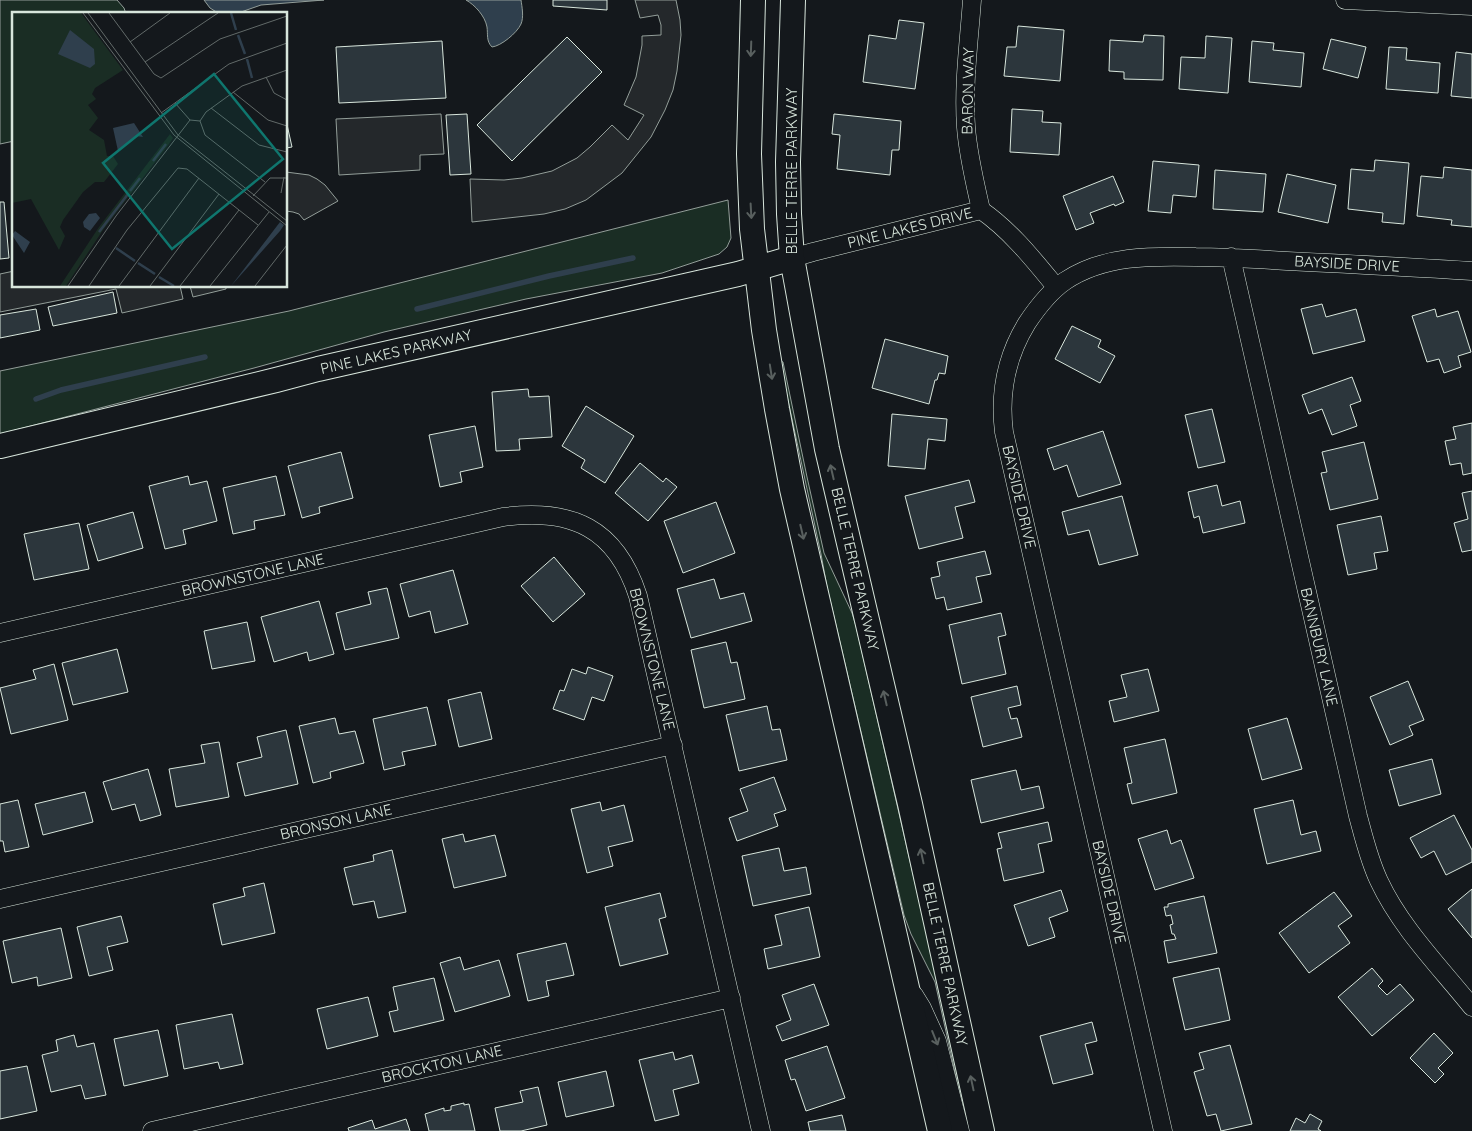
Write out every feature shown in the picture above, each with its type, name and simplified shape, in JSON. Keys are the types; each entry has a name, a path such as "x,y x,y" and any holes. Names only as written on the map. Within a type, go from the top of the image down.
{"main road":[{"path":"753,0 749,154 752,229 773,382 792,489 940,1131"},
{"name":"BELLE TERRE PARKWAY","path":"793,0 788,162 792,258 827,449 910,804 982,1131"},
{"name":"PINE LAKES PARKWAY","path":"0,446 318,369 757,269 792,258"}],"street":[{"name":"BARON WAY","path":"972,0 966,92 966,127 971,168 981,210"},
{"path":"1345,0 1472,6"},
{"name":"PINE LAKES DRIVE","path":"792,258 981,210 1019,243 1056,287"},
{"name":"BAYSIDE DRIVE","path":"1163,1131 1006,441 1003,420 1003,387 1006,369 1012,352 1024,328 1038,307 1056,287 1086,270 1126,258 1162,256 1231,258 1472,271"},
{"name":"BANNBURY LANE","path":"1231,258 1368,853 1379,881 1394,908 1472,1007"},
{"name":"BROWNSTONE LANE","path":"0,633 503,517 534,514 560,517 584,525 606,540 616,551 629,573 638,596 762,1131"},
{"name":"BRONSON LANE","path":"0,899 673,745"},
{"path":"905,979 922,1008 937,1041 960,1131"},
{"name":"BROCKTON LANE","path":"152,1131 731,998"}],"green space":[{"path":"0,0 117,0 125,12 12,12 12,141 0,144"},
{"path":"728,200 731,238 727,247 719,254 662,273 526,299 384,332 0,434 0,371 289,311"},
{"path":"781,361 783,362 824,553 852,613 856,626 972,1131 968,1131 935,982 911,934 904,915 827,587"}],"shaded area":[{"path":"635,0 676,0 680,20 681,35 673,90 651,137 622,173 586,200 565,209 544,214 472,222 470,179 504,180 552,171 577,158 612,125 628,140 644,115 624,105 636,77 642,36 661,35 658,15 640,18"},
{"path":"441,114 444,154 420,155 420,170 339,175 336,119"},
{"path":"288,172 309,175 317,179 325,185 338,201 304,220 299,214 288,211"},
{"path":"12,271 12,288 180,288 183,299 122,313 116,289 0,312 0,274"},
{"path":"191,288 226,288 226,289 193,297"}],"water":[{"path":"204,0 324,0 261,5 241,12 216,12 210,8"},
{"path":"466,0 521,0 523,15 521,24 508,38 492,47 488,40 487,27 482,15"}],"building":[{"path":"553,0 607,0 607,10 553,6"},
{"path":"899,20 924,23 915,89 863,82 869,35 896,39"},
{"path":"1018,26 1064,30 1060,81 1004,76 1007,47 1016,47"},
{"path":"1144,35 1164,36 1163,80 1124,79 1124,72 1109,71 1110,40 1143,42"},
{"path":"1206,36 1232,38 1228,93 1179,89 1181,57 1205,58"},
{"path":"567,37 602,72 512,161 477,125"},
{"path":"1331,39 1366,47 1358,78 1323,69"},
{"path":"442,41 446,98 339,103 336,47"},
{"path":"1252,41 1274,43 1273,50 1304,53 1301,87 1249,82"},
{"path":"1389,47 1407,48 1406,60 1440,63 1438,93 1386,89"},
{"path":"1456,52 1472,54 1472,98 1451,96"},
{"path":"1012,109 1043,111 1042,122 1061,123 1059,155 1010,152"},
{"path":"467,114 471,174 450,175 446,115"},
{"path":"834,114 901,121 899,150 892,150 890,175 837,169 840,135 832,134"},
{"path":"288,129 292,147 288,148"},
{"path":"1375,160 1409,163 1404,224 1382,222 1383,213 1348,209 1351,169 1374,171"},
{"path":"1153,161 1199,165 1196,197 1173,195 1171,213 1148,211"},
{"path":"1444,167 1472,170 1472,227 1451,225 1452,220 1417,216 1421,176 1443,178"},
{"path":"1215,170 1266,174 1263,212 1213,209"},
{"path":"1287,174 1336,185 1328,223 1278,212"},
{"path":"1113,176 1124,202 1090,213 1094,223 1076,230 1063,196"},
{"path":"0,202 4,202 9,258 0,259"},
{"path":"113,292 117,313 53,326 48,307"},
{"path":"1322,304 1326,317 1356,309 1365,341 1313,354 1301,309"},
{"path":"36,309 40,330 0,338 0,315"},
{"path":"1435,309 1437,317 1458,311 1471,352 1458,356 1461,367 1444,373 1439,359 1427,362 1412,316"},
{"path":"1072,326 1101,340 1098,347 1115,356 1100,383 1055,359"},
{"path":"885,339 948,356 945,374 939,373 937,380 935,380 929,404 872,388"},
{"path":"1352,377 1361,401 1350,405 1357,426 1332,435 1322,409 1309,414 1302,395"},
{"path":"528,389 529,397 549,396 552,437 519,439 520,450 496,451 492,392"},
{"path":"586,406 634,436 605,483 581,468 585,460 562,446"},
{"path":"1212,409 1225,462 1198,468 1185,415"},
{"path":"892,414 947,419 945,441 928,439 925,469 888,466"},
{"path":"1472,423 1472,473 1463,475 1461,463 1450,465 1445,441 1456,439 1453,427"},
{"path":"475,426 483,467 460,472 462,482 440,487 429,435"},
{"path":"1103,431 1121,484 1078,497 1067,465 1054,470 1047,449"},
{"path":"1364,442 1378,499 1330,510 1321,473 1327,472 1322,452"},
{"path":"341,452 353,498 319,507 320,513 302,518 288,466"},
{"path":"640,463 663,482 666,478 677,487 648,521 615,493"},
{"path":"188,476 190,485 207,481 217,521 183,530 186,544 165,549 149,486"},
{"path":"276,476 285,515 254,521 255,529 233,534 223,488"},
{"path":"969,480 975,502 955,507 963,538 919,549 905,496"},
{"path":"1217,485 1222,506 1240,501 1245,523 1203,533 1199,516 1194,518 1188,492"},
{"path":"1472,491 1472,550 1462,552 1454,523 1468,519 1462,493"},
{"path":"1122,496 1138,555 1099,565 1089,530 1068,535 1062,512"},
{"path":"716,502 735,553 683,573 664,521"},
{"path":"133,512 143,548 98,561 87,525"},
{"path":"1381,516 1388,551 1374,553 1377,569 1348,575 1337,525"},
{"path":"79,523 89,569 34,580 24,534"},
{"path":"985,551 991,574 976,577 982,602 947,610 944,597 936,599 931,578 940,576 937,562"},
{"path":"554,557 585,594 553,622 521,586"},
{"path":"453,570 468,624 435,633 430,611 409,617 400,584"},
{"path":"714,579 720,599 744,593 752,621 691,638 677,589"},
{"path":"387,588 399,638 345,650 336,613 371,604 368,592"},
{"path":"319,601 334,654 309,661 307,652 274,662 261,617"},
{"path":"1001,613 1006,635 998,637 1006,674 962,684 949,625"},
{"path":"247,622 255,661 212,669 204,631"},
{"path":"726,642 731,663 737,662 745,699 704,708 691,650"},
{"path":"117,649 128,692 73,705 62,663"},
{"path":"54,664 68,720 11,734 0,688 36,679 33,670"},
{"path":"588,667 613,676 604,701 592,697 584,720 553,709 560,690 564,691 572,669 586,674"},
{"path":"1148,669 1159,711 1114,722 1109,701 1127,697 1121,675"},
{"path":"1408,681 1424,720 1409,726 1413,735 1390,745 1370,697"},
{"path":"1017,686 1021,705 1008,708 1011,719 1017,718 1022,737 983,747 971,697"},
{"path":"481,692 492,739 459,747 448,700"},
{"path":"767,706 772,730 780,729 787,760 739,771 726,715"},
{"path":"427,707 436,745 402,752 405,765 384,770 373,719"},
{"path":"335,718 339,734 355,731 364,763 330,772 331,778 313,783 299,726"},
{"path":"1287,718 1302,769 1262,780 1248,729"},
{"path":"286,730 298,784 245,796 237,763 262,757 257,737"},
{"path":"1165,739 1177,793 1132,804 1127,784 1132,783 1124,748"},
{"path":"219,742 229,797 176,807 169,769 205,763 201,745"},
{"path":"1432,759 1441,794 1399,806 1389,770"},
{"path":"148,769 161,815 140,821 135,804 112,810 103,782"},
{"path":"1016,770 1021,790 1039,786 1044,808 981,823 971,780"},
{"path":"774,777 786,810 774,814 778,826 737,841 729,818 748,811 740,789"},
{"path":"85,792 93,822 43,835 35,804"},
{"path":"18,800 29,847 5,852 3,841 0,841 0,804"},
{"path":"1293,800 1301,835 1316,831 1321,851 1267,864 1254,809"},
{"path":"600,802 602,811 624,805 633,841 608,847 613,866 587,873 571,809"},
{"path":"1454,815 1472,850 1472,862 1446,875 1434,851 1421,858 1410,838"},
{"path":"1048,822 1052,841 1038,844 1044,872 1004,881 997,849 1002,848 998,833"},
{"path":"1167,830 1171,844 1181,840 1194,878 1155,890 1138,839"},
{"path":"463,834 465,842 495,835 506,876 454,888 442,839"},
{"path":"779,848 784,871 806,867 811,894 753,906 742,856"},
{"path":"392,850 406,912 378,918 374,901 353,905 344,868 374,861 373,855"},
{"path":"264,883 275,933 222,945 213,904 245,896 243,888"},
{"path":"1472,889 1472,938 1448,909"},
{"path":"1061,890 1068,911 1049,918 1055,937 1028,946 1014,905"},
{"path":"1334,892 1352,916 1338,926 1350,943 1309,973 1279,933"},
{"path":"660,893 666,917 659,919 668,954 620,966 605,907"},
{"path":"1204,896 1217,953 1168,963 1164,941 1176,939 1174,934 1172,934 1170,925 1173,924 1171,915 1166,916 1164,907 1168,907 1168,904"},
{"path":"809,907 820,957 768,969 764,949 782,945 775,915"},
{"path":"121,916 128,942 107,947 113,970 89,976 77,927"},
{"path":"61,928 72,978 38,986 37,977 12,983 3,941"},
{"path":"566,943 574,975 546,981 549,996 528,1001 517,954"},
{"path":"460,957 464,970 499,960 510,996 455,1012 440,963"},
{"path":"1219,968 1230,1020 1185,1030 1173,978"},
{"path":"1372,968 1383,981 1378,986 1387,995 1400,984 1414,1000 1372,1036 1338,997"},
{"path":"434,978 444,1020 394,1032 389,1012 398,1010 393,987"},
{"path":"814,984 829,1025 782,1041 776,1026 791,1020 782,995"},
{"path":"368,997 378,1036 327,1049 317,1009"},
{"path":"232,1014 243,1064 220,1069 218,1062 184,1069 176,1025"},
{"path":"1092,1022 1097,1041 1085,1044 1093,1074 1053,1084 1040,1036"},
{"path":"158,1030 168,1076 124,1086 114,1039"},
{"path":"1434,1033 1453,1053 1438,1068 1444,1074 1435,1083 1410,1058"},
{"path":"74,1035 77,1047 94,1043 106,1095 85,1099 81,1085 51,1092 42,1055 58,1051 56,1040"},
{"path":"1230,1045 1252,1124 1221,1131 1216,1114 1207,1116 1194,1072 1204,1069 1199,1053"},
{"path":"827,1046 845,1098 806,1111 795,1079 791,1080 785,1060"},
{"path":"673,1052 675,1060 692,1055 699,1083 673,1090 679,1115 655,1121 639,1060"},
{"path":"27,1066 37,1111 0,1119 0,1071"},
{"path":"606,1071 614,1106 566,1117 558,1082"},
{"path":"538,1087 547,1125 521,1131 500,1131 495,1108 523,1102 520,1091"},
{"path":"464,1103 464,1105 469,1104 475,1131 429,1131 425,1114 444,1108 444,1111 451,1110 451,1106"},
{"path":"1310,1114 1322,1121 1318,1129 1321,1131 1290,1131 1296,1118 1305,1123"},
{"path":"842,1115 846,1131 810,1131 808,1122"},
{"path":"406,1119 410,1131 349,1131 348,1128 372,1120 375,1129"}],"waterway":[{"path":"417,309 549,276 633,258"},
{"path":"36,399 61,390 205,357"}]}
